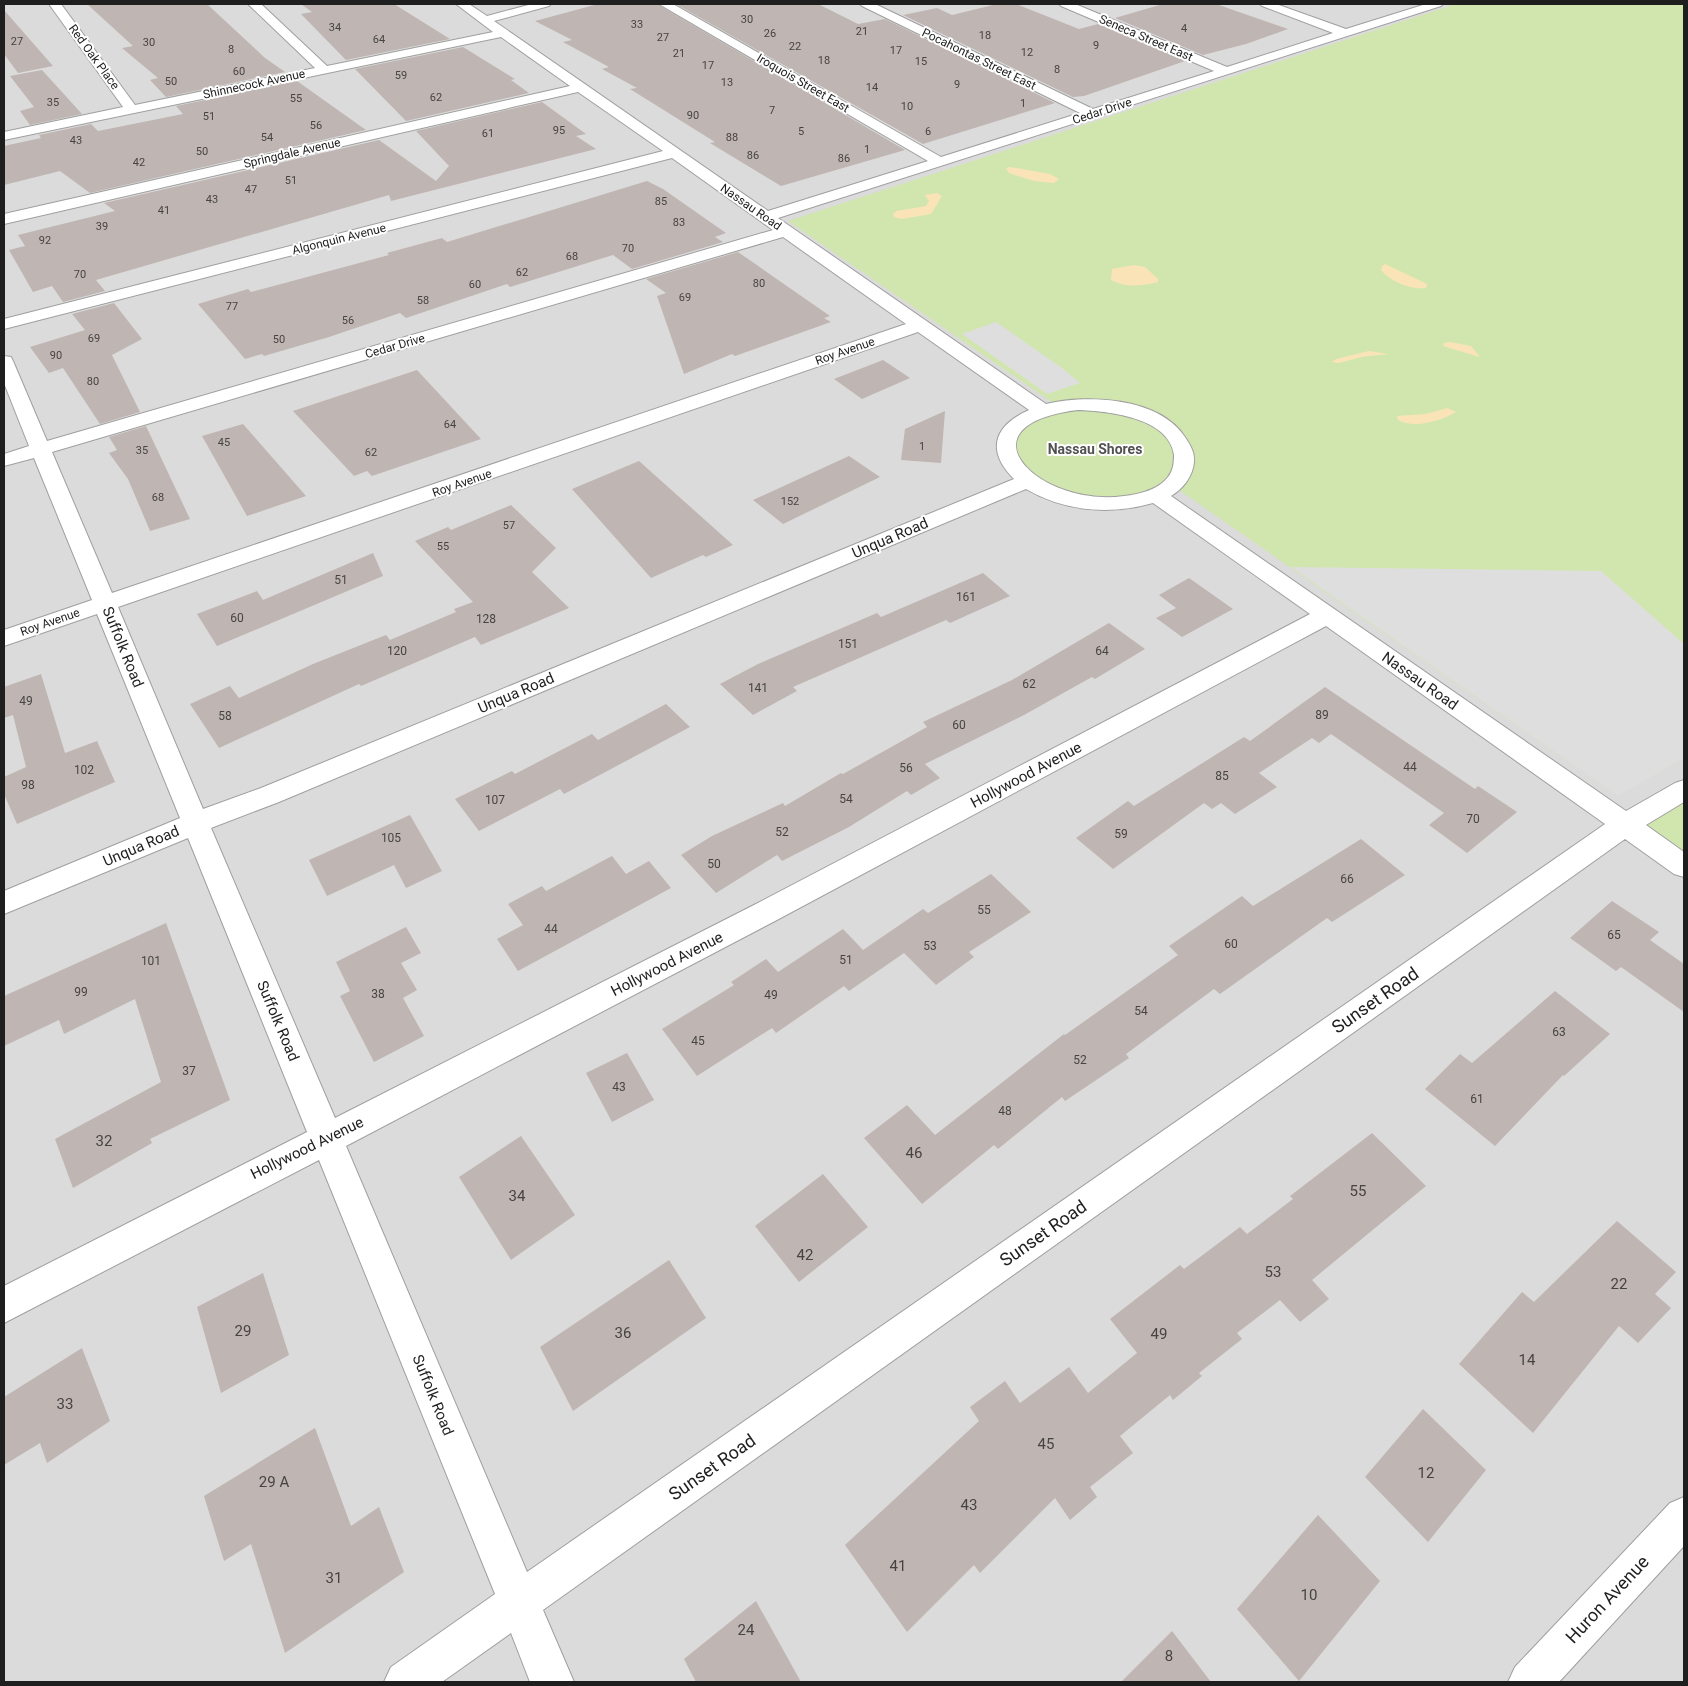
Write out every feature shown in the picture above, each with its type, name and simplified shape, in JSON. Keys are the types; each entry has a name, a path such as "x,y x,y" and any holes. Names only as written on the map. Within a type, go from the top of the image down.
{"street":[{"name":"Red Oak Place","path":"55,4 132,110"},
{"path":"254,4 324,70"},
{"name":"Nassau Road","path":"462,4 1041,410"},
{"path":"485,20 545,4"},
{"name":"Iroquois Street East","path":"665,4 940,162"},
{"name":"Pocahontas Street East","path":"866,4 1093,114"},
{"name":"Seneca Street East","path":"1065,4 1226,71"},
{"path":"1266,4 1345,33"},
{"name":"Cedar Drive","path":"766,217 1437,4"},
{"name":"Shinnecock Avenue","path":"4,136 504,33"},
{"name":"Springdale Avenue","path":"4,219 581,87"},
{"name":"Algonquin Avenue","path":"4,324 674,153"},
{"name":"Cedar Drive","path":"4,460 786,231"},
{"name":"Roy Avenue","path":"4,638 920,325"},
{"name":"Suffolk Road","path":"4,360 552,1682"},
{"path":"1078,404 1110,406 1140,414 1164,428 1180,445 1184,454 1184,464 1176,481 1156,495 1126,503 1090,503 1055,495 1027,481 1011,464 1006,446 1013,429 1030,415 1041,410 1078,404"},
{"name":"Unqua Road","path":"4,903 196,823 270,795 1027,481"},
{"name":"Nassau Road","path":"1156,495 1684,866"},
{"name":"Hollywood Avenue","path":"4,1306 228,1187 327,1139 683,956 1327,615"},
{"name":"Sunset Road","path":"406,1682 1625,824 1684,790"},
{"name":"Huron Avenue","path":"1530,1682 1684,1517"}],"shaded area":[{"path":"4,4 1684,4 1684,1682 4,1682"},
{"path":"996,322 1062,368 1080,383 1047,394 962,334"},
{"path":"1291,567 1601,571 1684,644 1684,758 1618,796"}],"green space":[{"path":"1456,4 1684,4 1684,758 1618,796 1169,483 1126,500 1058,493 1015,462 1014,434 1059,407 788,221"},
{"path":"1684,794 1684,863 1630,825"}],"sand":[{"path":"1010,167 1050,174 1059,179 1054,183 1034,181 1009,173 1006,168"},
{"path":"937,193 942,196 931,214 902,219 894,217 893,214 897,211 926,206 929,201 925,195"},
{"path":"1385,264 1427,284 1426,288 1414,288 1390,278 1381,270"},
{"path":"1134,265 1145,267 1158,279 1158,282 1134,286 1111,280 1112,269"},
{"path":"1450,342 1471,346 1480,357 1443,346 1444,343"},
{"path":"1369,351 1388,354 1361,357 1339,363 1332,362 1336,359"},
{"path":"1447,408 1456,412 1427,423 1404,423 1398,420 1397,416 1426,414"}],"building":[{"path":"87,4 207,4 265,58 285,72 166,97 150,80 158,78 122,48 133,46"},
{"path":"301,4 394,4 450,39 346,60 301,14 312,12"},
{"path":"598,4 657,4 905,150 781,186 710,143 715,142 630,89 637,88 602,69 609,67 563,42 572,40 535,21"},
{"path":"676,4 818,4 858,24 885,19 1055,103 923,144"},
{"path":"997,4 1016,4 1079,29 1098,24 1185,61 1084,96 1073,97 903,15 937,8 952,15"},
{"path":"1163,4 1216,4 1288,29 1246,44 1203,55 1115,18"},
{"path":"4,10 53,66 18,73 4,54"},
{"path":"463,47 515,79 511,80 529,93 406,121 355,69"},
{"path":"42,70 82,114 30,125 20,111 34,107 10,76"},
{"path":"297,81 366,130 90,193 60,171 4,185 4,146 41,138 39,135 91,124 98,131 183,114 176,106"},
{"path":"542,102 586,134 576,136 596,149 391,201 389,195 96,280 105,291 63,302 52,286 33,292 9,250 25,246 18,235 115,211 104,203 379,140 436,181 449,166 416,131"},
{"path":"647,181 663,189 726,233 715,237 723,242 632,269 613,255 510,287 507,284 406,318 400,313 329,337 264,356 262,354 245,359 198,304 248,289 251,292 389,255 387,253 442,238 447,242"},
{"path":"738,252 830,316 824,318 831,322 735,356 732,354 684,374 657,296 666,293 646,279"},
{"path":"114,303 142,339 112,355 140,412 100,424 63,368 49,373 30,347 85,330 72,314"},
{"path":"883,360 910,378 862,399 834,379"},
{"path":"417,370 481,439 372,476 367,471 354,476 293,411"},
{"path":"945,411 941,463 901,460 905,429"},
{"path":"243,424 306,496 247,516 202,436"},
{"path":"146,426 190,519 150,531 128,479 109,453 117,450 109,437"},
{"path":"849,456 880,477 783,524 753,500"},
{"path":"639,461 733,545 706,557 703,555 651,578 572,489"},
{"path":"511,505 556,548 532,572 569,608 481,645 475,637 361,686 359,684 219,748 190,704 230,686 239,698 313,664 386,635 390,640 456,612 454,609 473,602 415,541 448,527 451,530"},
{"path":"373,553 383,576 217,646 197,614 257,591 263,600"},
{"path":"983,573 1010,596 950,623 946,620 793,687 797,691 753,715 720,684 758,664 877,613 881,617"},
{"path":"1189,578 1233,609 1182,637 1156,618 1176,608 1159,595"},
{"path":"1109,623 1145,649 1095,679 1092,677 1024,715 925,764 940,778 911,795 907,791 849,827 782,861 777,855 716,893 681,855 712,836 783,803 785,806 841,773 843,774 927,727 923,722 1012,680"},
{"path":"41,674 65,753 97,741 115,782 17,824 4,794 4,777 26,767 13,715 4,718 4,687"},
{"path":"1325,687 1475,789 1478,786 1517,812 1467,853 1429,825 1444,813 1331,734 1319,743 1312,738 1259,773 1277,787 1235,814 1221,803 1212,809 1204,803 1113,869 1076,838 1128,801 1134,806 1244,737 1250,741"},
{"path":"666,704 690,727 564,794 560,789 479,831 455,799 512,771 515,774 592,734 598,740"},
{"path":"410,815 442,871 406,888 394,865 327,896 309,860"},
{"path":"1361,839 1405,875 1332,922 1327,918 1220,994 1214,989 1126,1054 1129,1058 1065,1101 1062,1097 998,1149 994,1145 922,1204 864,1138 907,1105 935,1135 1064,1034 1178,955 1169,946 1242,896 1253,906"},
{"path":"612,856 626,874 649,861 671,888 518,971 497,939 523,925 508,904 542,886 546,891"},
{"path":"991,874 1031,912 969,952 974,957 936,985 904,953 849,991 844,986 776,1033 772,1028 697,1076 662,1029 734,985 731,982 766,959 778,972 843,929 863,950 923,909 928,913"},
{"path":"1612,901 1659,932 1650,940 1684,964 1684,1012 1621,967 1616,971 1570,938"},
{"path":"166,923 230,1100 150,1139 152,1143 73,1188 55,1139 161,1082 135,999 64,1034 59,1020 4,1046 4,996"},
{"path":"406,927 421,953 401,963 417,990 403,998 424,1036 374,1062 340,996 350,991 336,962"},
{"path":"1555,991 1610,1034 1563,1075 1495,1146 1425,1089 1460,1054 1472,1063"},
{"path":"627,1053 654,1100 612,1122 586,1073"},
{"path":"1372,1133 1426,1186 1312,1280 1329,1299 1300,1322 1280,1300 1237,1333 1242,1339 1199,1373 1202,1376 1173,1400 1170,1395 1120,1436 1133,1453 1090,1487 1097,1497 1070,1520 1055,1498 980,1573 974,1565 907,1632 845,1545 979,1421 970,1407 1005,1381 1020,1403 1069,1367 1088,1393 1137,1353 1110,1319 1180,1265 1184,1269 1240,1227 1247,1234 1293,1199 1290,1196"},
{"path":"521,1136 575,1215 511,1260 459,1177"},
{"path":"823,1174 868,1227 799,1282 755,1226"},
{"path":"1617,1221 1676,1272 1655,1294 1671,1308 1638,1343 1619,1326 1533,1433 1459,1364 1522,1292 1534,1302"},
{"path":"669,1260 706,1318 573,1411 540,1347"},
{"path":"263,1273 289,1355 221,1393 197,1307"},
{"path":"82,1348 110,1421 47,1463 40,1443 4,1465 4,1397"},
{"path":"1423,1409 1486,1470 1428,1542 1365,1477"},
{"path":"315,1428 351,1526 379,1507 404,1572 285,1653 251,1544 224,1561 204,1496"},
{"path":"1318,1515 1380,1581 1299,1681 1237,1609"},
{"path":"756,1601 801,1682 696,1682 684,1659"},
{"path":"1172,1631 1211,1682 1121,1682"}],"district":[{"name":"Nassau Shores","path":"1095,449"}]}
